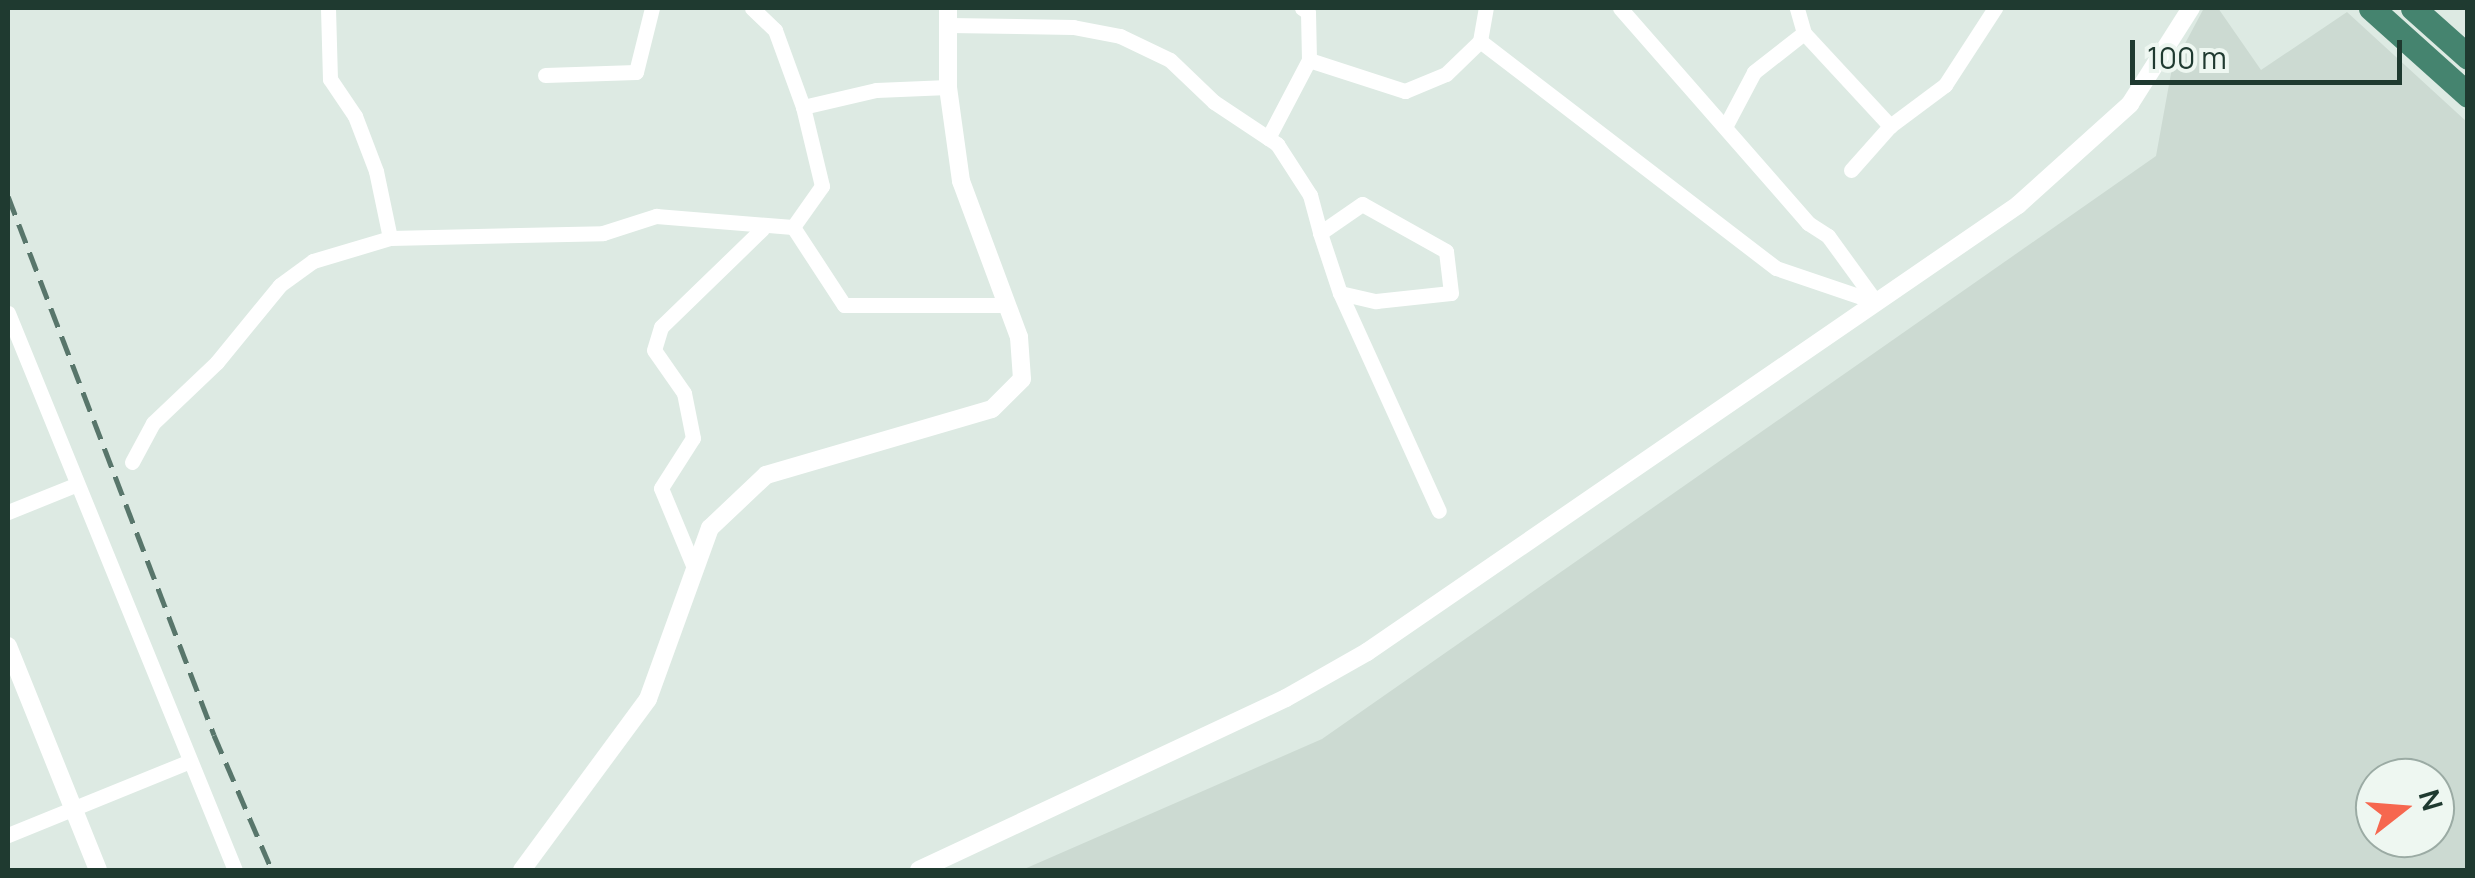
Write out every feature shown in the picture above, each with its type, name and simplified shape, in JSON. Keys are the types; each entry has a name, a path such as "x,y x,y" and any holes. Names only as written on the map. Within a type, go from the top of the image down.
{"highway":[{"path":"2371,8 2468,95"},
{"path":"2413,8 2468,57"}],"street":[{"path":"328,8 330,80 369,153 390,238"},
{"path":"545,76 636,72 652,8"},
{"path":"752,8 775,30 804,107 822,186 794,227"},
{"path":"1268,138 1309,60 1308,12 1302,8"},
{"path":"1309,60 1405,91 1446,74 1480,40 1486,8"},
{"path":"1620,8 1808,223 1828,236 1876,302"},
{"path":"1797,8 1804,33 1890,126"},
{"path":"1851,170 1890,126 1945,85 1995,8"},
{"path":"919,870 1322,680 2018,205 2103,134 2130,104 2191,8"},
{"path":"522,870 648,699 710,528 766,476 992,409 1022,379 1019,337 961,182 948,87 949,16 1120,36 1170,60 1214,102 1268,138 1310,195 1340,293 1438,511"},
{"path":"1725,126 1754,72 1804,33"},
{"path":"1480,40 1776,268 1876,302"},
{"path":"804,107 876,90 948,87"},
{"path":"1320,233 1362,204 1446,252 1451,292 1376,301 1340,293"},
{"path":"132,462 152,423 217,362 280,285 313,262 390,238 603,233 656,216 724,219 762,228 794,227"},
{"path":"794,227 844,304 1005,305"},
{"path":"694,565 661,488 693,438 684,393 654,350 661,326 762,228"},
{"path":"8,313 186,763 234,870"},
{"path":"8,512 75,484"},
{"path":"8,646 98,870"},
{"path":"8,835 186,763"}],"shaded area":[{"path":"2204,8 2218,8 2261,70 2347,12 2467,122 2467,870 1022,870 1322,739 2156,156 2172,68"}],"railway":[{"path":"8,196 214,735 272,870"}]}
